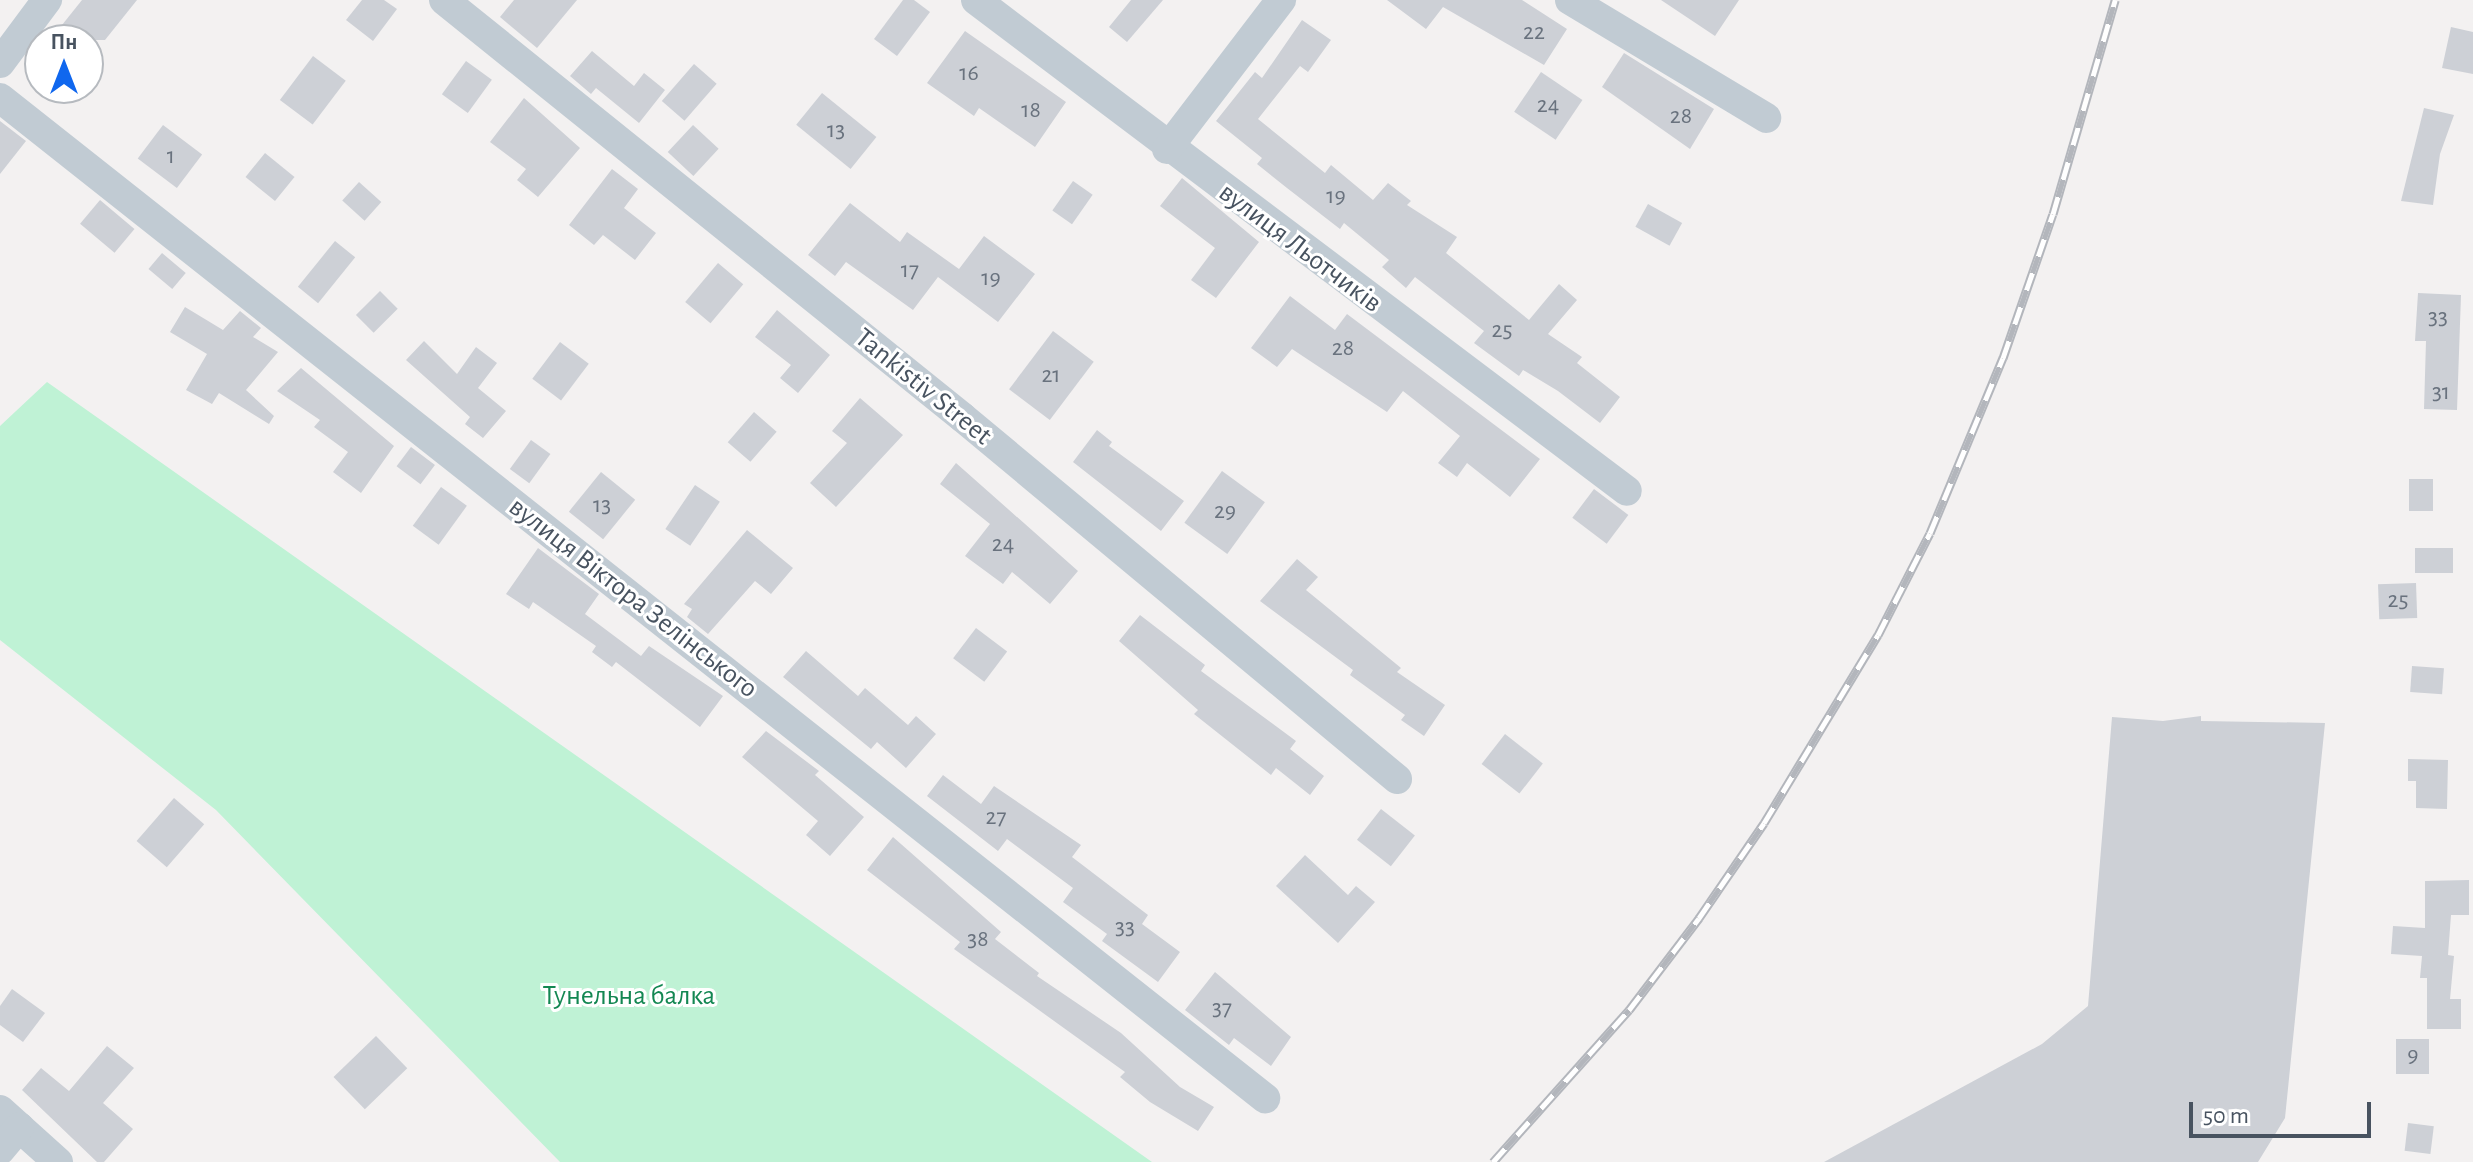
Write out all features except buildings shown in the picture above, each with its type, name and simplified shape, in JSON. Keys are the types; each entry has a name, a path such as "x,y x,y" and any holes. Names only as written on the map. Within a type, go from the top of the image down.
{"street":[{"path":"0,63 47,0"},
{"name":"Tankistiv Street","path":"444,0 962,417 1397,779"},
{"name":"вулиця Льотчиків","path":"976,0 1167,149 1627,491"},
{"path":"1167,149 1281,0"},
{"path":"1570,0 1766,118"},
{"name":"вулиця Віктора Зелінського","path":"0,98 1265,1098"},
{"path":"6,1129 58,1162"}],"green space":[{"name":"Тунельна балка","path":"47,382 1152,1162 560,1162 216,810 0,640 0,426"}],"railway":[{"path":"1493,1162 1629,1010 1699,918 1764,823 1878,635 1930,533 2003,358 2053,214 2115,0"}]}
